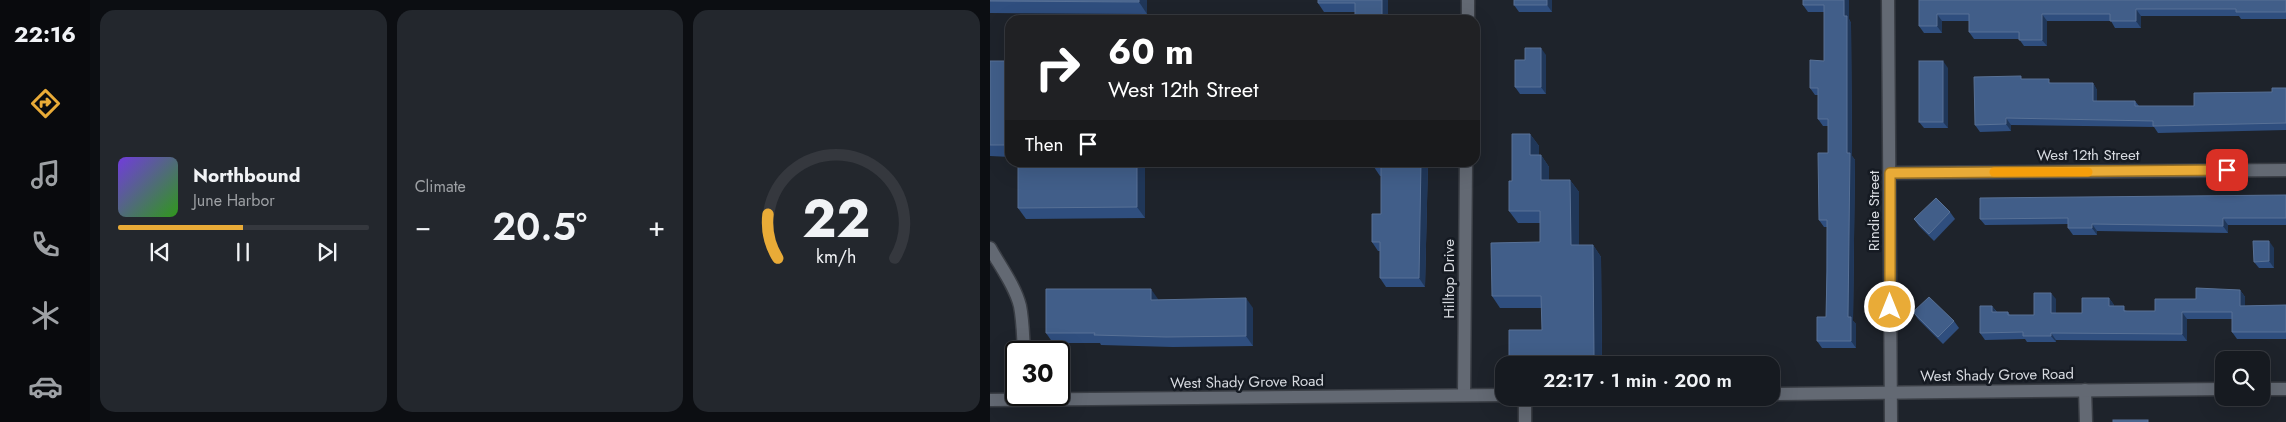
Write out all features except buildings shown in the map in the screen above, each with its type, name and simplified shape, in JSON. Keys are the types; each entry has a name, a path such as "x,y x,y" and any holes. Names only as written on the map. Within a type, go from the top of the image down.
{"street":[{"path":"1468,0 1468,15"},
{"name":"Rindie Street","path":"1888,0 1891,422"},
{"name":"Hilltop Drive","path":"1464,395 1466,167"},
{"name":"West 12th Street","path":"1890,173 2286,170"},
{"path":"990,248 1014,290 1020,305 1024,341"},
{"name":"West Shady Grove Road","path":"1780,394 2215,389"},
{"path":"2270,389 2286,389"},
{"path":"2085,390 2086,422"},
{"name":"West Shady Grove Road","path":"1070,398 1495,395"},
{"path":"1524,406 1525,422"}],"slow traffic":[{"path":"1994,172 2088,172"}],"route":[{"path":"1890,307 1890,173 2227,170"}]}
